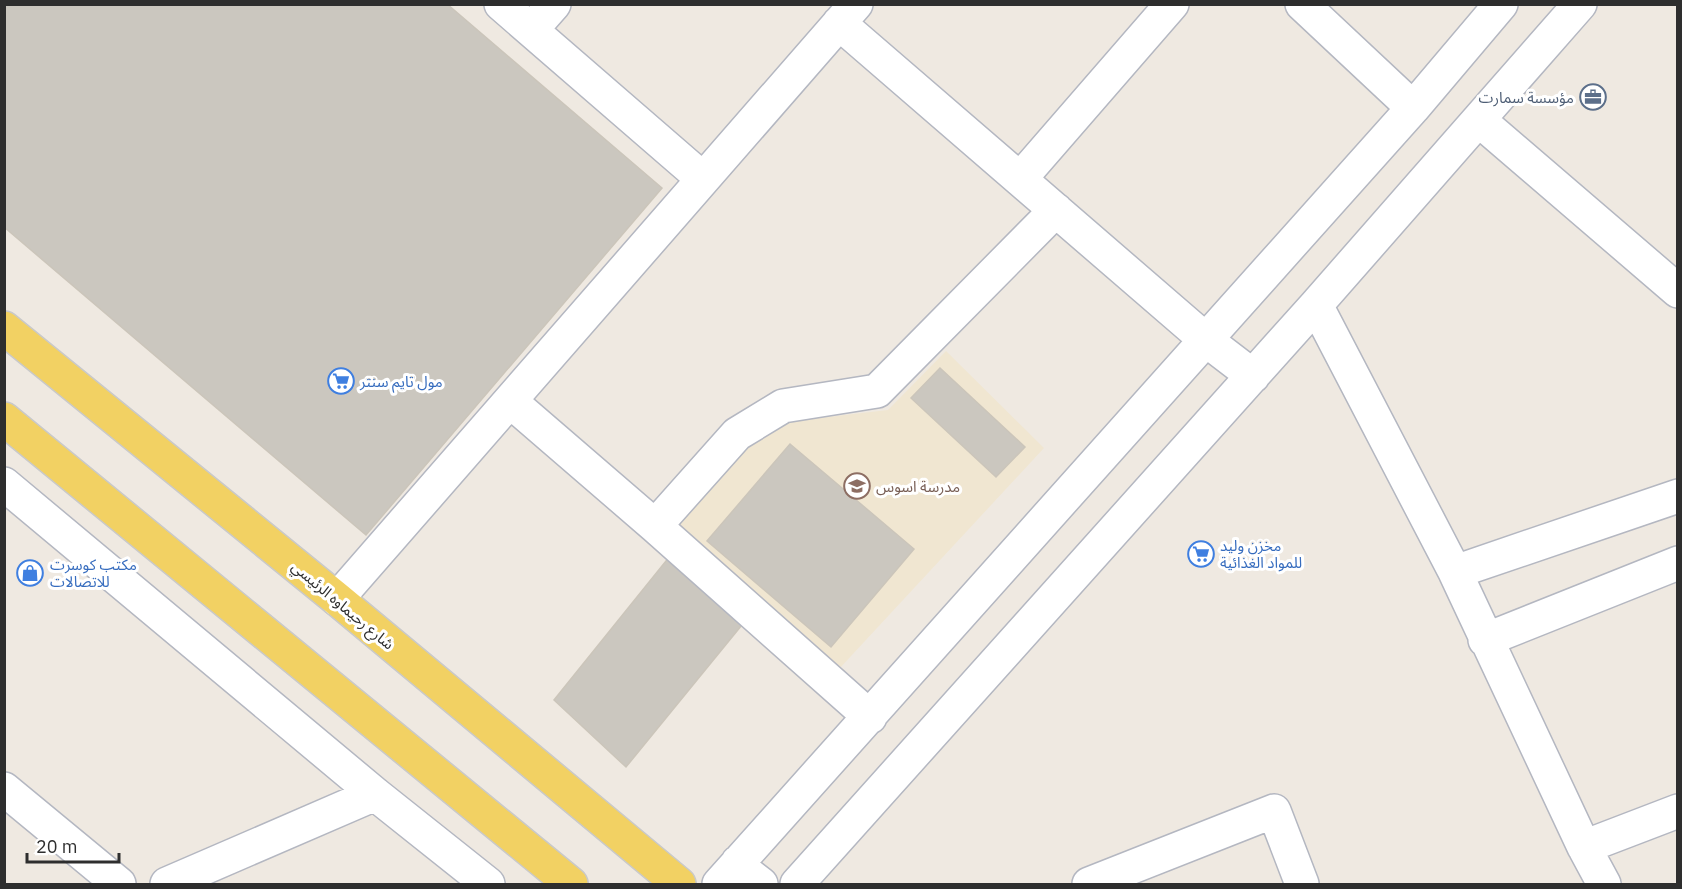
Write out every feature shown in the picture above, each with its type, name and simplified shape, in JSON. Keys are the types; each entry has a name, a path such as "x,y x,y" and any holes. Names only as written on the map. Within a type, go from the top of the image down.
{"main road":[{"name":"شارع رحيماوه الرئيسي","path":"4,328 337,599 679,885"},
{"path":"4,419 571,885"}],"street":[{"path":"501,4 703,179"},
{"path":"532,29 554,4"},
{"path":"1020,178 1172,4"},
{"path":"1302,4 1413,108"},
{"path":"739,877 870,717 1413,108 1501,4"},
{"path":"797,885 1480,121 1580,4"},
{"path":"337,599 848,14 1020,178 1206,340 1253,375"},
{"path":"1480,121 1677,291"},
{"path":"655,526 737,434 783,406 877,391 1056,210"},
{"path":"1316,305 1455,572 1485,640 1604,885"},
{"path":"510,400 870,717"},
{"path":"4,484 375,794 488,885"},
{"path":"1455,572 1677,496"},
{"path":"1485,640 1677,563"},
{"path":"4,789 119,885"},
{"path":"167,885 375,794"},
{"path":"1584,847 1677,811"},
{"path":"1089,885 1274,812 1302,885"}],"shaded area":[{"name":"مدرسة اسوس","path":"946,351 1044,448 839,669 670,523 745,441 784,422 888,410"}],"building":[{"name":"مول تايم سنتر","path":"6,4 447,4 662,188 366,535 4,227 4,6"},
{"path":"940,368 1025,447 996,477 911,398"},
{"path":"790,444 914,549 831,647 707,541"},
{"path":"674,551 750,615 626,767 554,700"}],"place":[{"name":"مؤسسة سمارت","path":"1593,97"},
{"name":"مول تايم سنتر","path":"341,381"},
{"name":"مدرسة اسوس","path":"857,486"},
{"name":"مخزن وليد للمواد الغذائية","path":"1201,554"},
{"name":"مكتب كوسرت للاتصالات","path":"30,573"}]}
